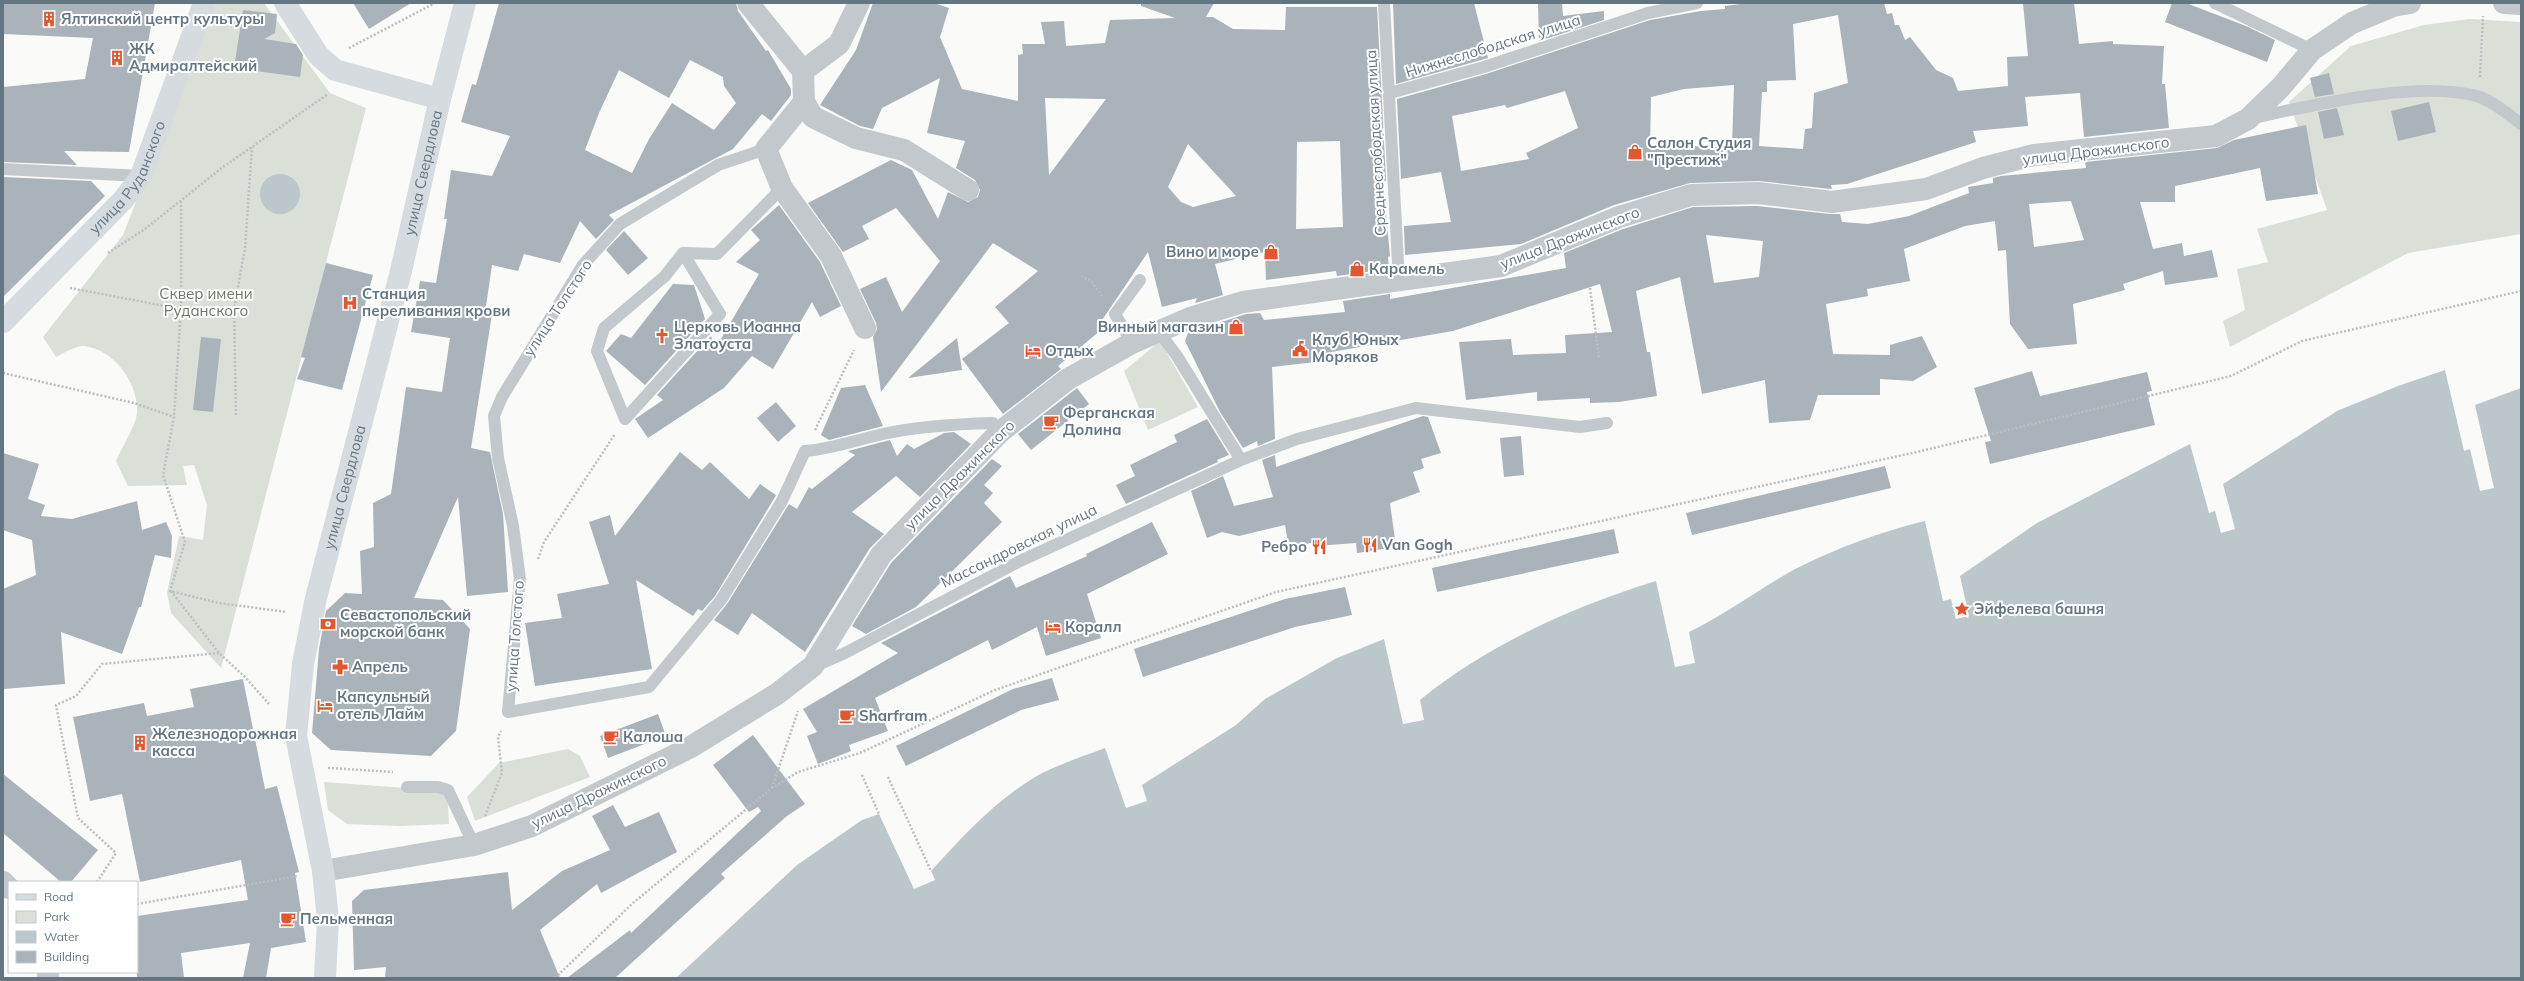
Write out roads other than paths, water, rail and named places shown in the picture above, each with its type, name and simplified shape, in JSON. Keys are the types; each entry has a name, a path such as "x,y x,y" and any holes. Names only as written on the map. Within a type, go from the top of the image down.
{"main road":[{"name":"улица Руданского","path":"3,322 124,199 141,176 204,3"},
{"path":"285,3 318,55 335,70 440,99"},
{"name":"улица Свердлова","path":"325,978 328,920 313,873 296,736 303,664 316,598 401,271 440,99 465,3"}],"street":[{"path":"748,3 803,71 804,102 813,117 856,138 904,150 968,190"},
{"path":"803,71 839,44 858,3"},
{"name":"улица Дражинского","path":"313,873 474,845 532,826 689,748 776,694 814,666 881,555 1000,432 1068,379 1132,342 1156,332 1190,318 1243,302 1501,266 1619,217 1691,196 1758,193 1832,202 1918,190 1983,168 2034,155 2216,136 2248,119 2281,87 2312,50 2352,23 2394,6 2410,3"},
{"path":"2504,3 2521,4"},
{"path":"804,102 766,149 782,188 831,256 865,328"}],"lane":[{"name":"Среднеслободская улица","path":"1384,3 1399,281"},
{"name":"Нижнеслободская улица","path":"1390,93 1484,67 1648,14 1697,3"},
{"path":"2215,3 2312,50"},
{"path":"2248,119 2339,100 2440,91 2480,97 2521,124"},
{"name":"улица Толстого","path":"766,149 718,165 620,224 583,265 502,398 494,416 498,458 513,526 520,579 508,712 649,687 721,600 782,501 805,450 828,449 883,434 949,424 993,423 1000,432"},
{"path":"3,169 141,176"},
{"path":"684,253 717,254 782,188"},
{"path":"684,253 720,314 625,419 597,351 604,328 665,276 684,253"},
{"path":"1132,342 1115,314 1140,280"},
{"path":"1156,332 1162,336 1177,356 1241,460"},
{"name":"Массандровская улица","path":"814,666 838,656 1020,561 1241,460 1297,439 1416,408 1580,427 1607,424"},
{"path":"407,787 438,787 448,790 474,845"}],"water":[{"path":"284,174 291,177 297,183 300,194 299,202 291,211 284,214 276,214 269,211 261,202 260,190 263,183 272,175"},
{"path":"2445,370 2464,451 2470,449 2480,491 2494,488 2475,405 2521,388 2521,978 676,978 797,865 862,820 879,814 914,889 935,880 931,871 967,832 1006,797 1035,777 1060,765 1105,748 1126,808 1147,801 1142,785 1236,725 1265,699 1337,658 1384,639 1403,724 1424,720 1420,700 1474,661 1532,629 1563,615 1625,591 1656,581 1675,667 1695,663 1689,632 1715,618 1788,573 1819,557 1873,536 1925,521 1943,601 1951,599 1956,619 1969,616 1960,576 2037,523 2190,444 2209,513 2215,511 2221,533 2235,529 2223,484 2337,411 2398,386"}],"place":[{"name":"Ялтинский центр культуры","path":"49,19"},
{"name":"ЖК Адмиралтейский","path":"117,58"},
{"name":"Салон Студия \"Престиж\"","path":"1635,152"},
{"name":"Вино и море","path":"1271,252"},
{"name":"Карамель","path":"1357,269"},
{"name":"Станция переливания крови","path":"350,303"},
{"name":"Винный магазин","path":"1236,327"},
{"name":"Церковь Иоанна Златоуста","path":"662,336"},
{"name":"Клуб Юных Моряков","path":"1300,349"},
{"name":"Отдых","path":"1033,351"},
{"name":"Ферганская Долина","path":"1051,422"},
{"name":"Van Gogh","path":"1370,545"},
{"name":"Ребро","path":"1319,547"},
{"name":"Эйфелева башня","path":"1962,609"},
{"name":"Севастопольский морской банк","path":"328,624"},
{"name":"Коралл","path":"1053,627"},
{"name":"Апрель","path":"340,667"},
{"name":"Капсульный отель Лайм","path":"325,706"},
{"name":"Sharfram","path":"847,716"},
{"name":"Калоша","path":"611,737"},
{"name":"Железнодорожная касса","path":"140,743"},
{"name":"Пельменная","path":"288,919"}],"park label":[{"name":"Сквер имени Руданского","path":"206,302"}]}
